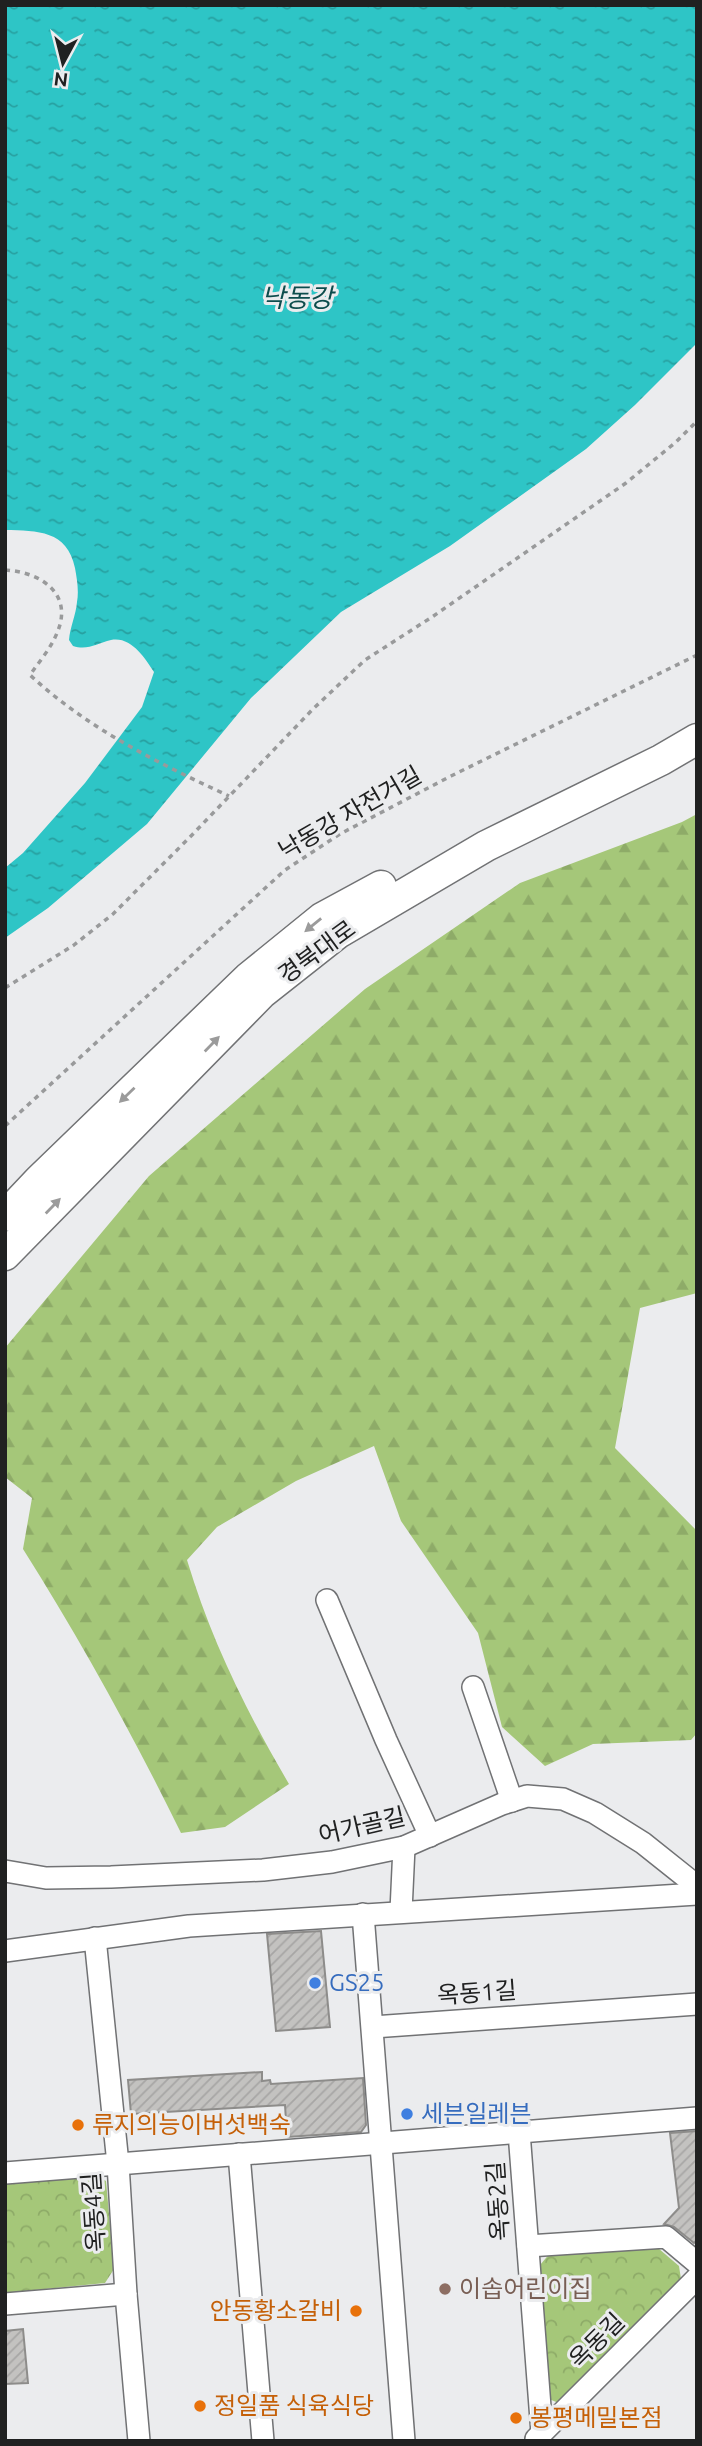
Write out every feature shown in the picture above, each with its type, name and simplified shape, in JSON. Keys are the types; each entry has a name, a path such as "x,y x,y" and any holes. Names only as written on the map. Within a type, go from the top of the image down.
{"street":[{"name":"경북대로","path":"5,1216 248,978 322,918 483,829 660,742 697,719"},
{"name":"경북대로","path":"5,1255 262,993 338,933 486,846 661,760 697,739"},
{"path":"327,1600 430,1836"},
{"path":"473,1687 512,1801"},
{"name":"어가골길","path":"5,1871 46,1878 263,1870 332,1862 404,1847 527,1796 563,1798 595,1813 643,1843 697,1886"},
{"path":"401,1911 404,1847"},
{"path":"5,1951 189,1926 697,1894"},
{"path":"363,1914 404,2441"},
{"name":"옥동4길","path":"95,1938 118,2164 139,2441"},
{"name":"옥동1길","path":"373,2027 697,2004"},
{"name":"옥동2길","path":"5,2173 697,2118"},
{"name":"옥동2길","path":"519,2132 539,2437"},
{"path":"239,2154 263,2441"},
{"path":"528,2246 666,2237 697,2263"},
{"name":"옥동길","path":"539,2437 697,2278"},
{"path":"5,2304 126,2294"}],"path":[{"path":"5,988 74,945 113,914 313,709 365,660 626,483 697,421"},
{"path":"5,569 41,579 54,588 61,604 62,618 57,634 30,675 58,701 114,738 229,796"},
{"name":"낙동강 자전거길","path":"5,1126 285,870 340,834 439,782 697,655"}],"green space":[{"path":"697,814 697,1293 640,1308 615,1448 697,1531 697,1733 691,1740 593,1744 545,1766 502,1727 478,1633 401,1521 374,1446 296,1481 217,1527 187,1560 207,1619 231,1675 289,1784 225,1827 181,1833 106,1689 23,1549 32,1498 5,1477 5,1348 149,1176 365,989 520,883"},
{"path":"92,2173 106,2181 114,2269 105,2283 5,2293 5,2180"},
{"path":"658,2248 679,2266 681,2279 561,2404 549,2399 540,2265 551,2252"}],"water":[{"name":"낙동강","path":"5,5 697,5 697,343 586,449 450,546 341,612 251,698 147,824 48,908 5,938 5,868 23,853 85,783 142,707 154,672 137,649 125,641 111,640 88,647 73,646 69,640 78,589 71,555 65,546 49,535 5,530"}],"building":[{"path":"321,1931 330,2027 276,2031 267,1934"},
{"path":"262,2072 262,2081 270,2080 271,2084 363,2078 366,2125 361,2132 287,2137 285,2105 131,2114 128,2080"},
{"path":"697,2131 697,2240 694,2243 674,2227 664,2224 679,2208 670,2133"},
{"path":"23,2329 28,2383 5,2384 5,2331"}],"place":[{"name":"GS25","path":"315,1983"},
{"name":"세븐일레븐","path":"407,2114"},
{"name":"류지의능이버섯백숙","path":"78,2125"},
{"name":"이솝어린이집","path":"445,2289"},
{"name":"안동황소갈비","path":"356,2311"},
{"name":"정일품 식육식당","path":"200,2406"},
{"name":"봉평메밀본점","path":"516,2418"}]}
